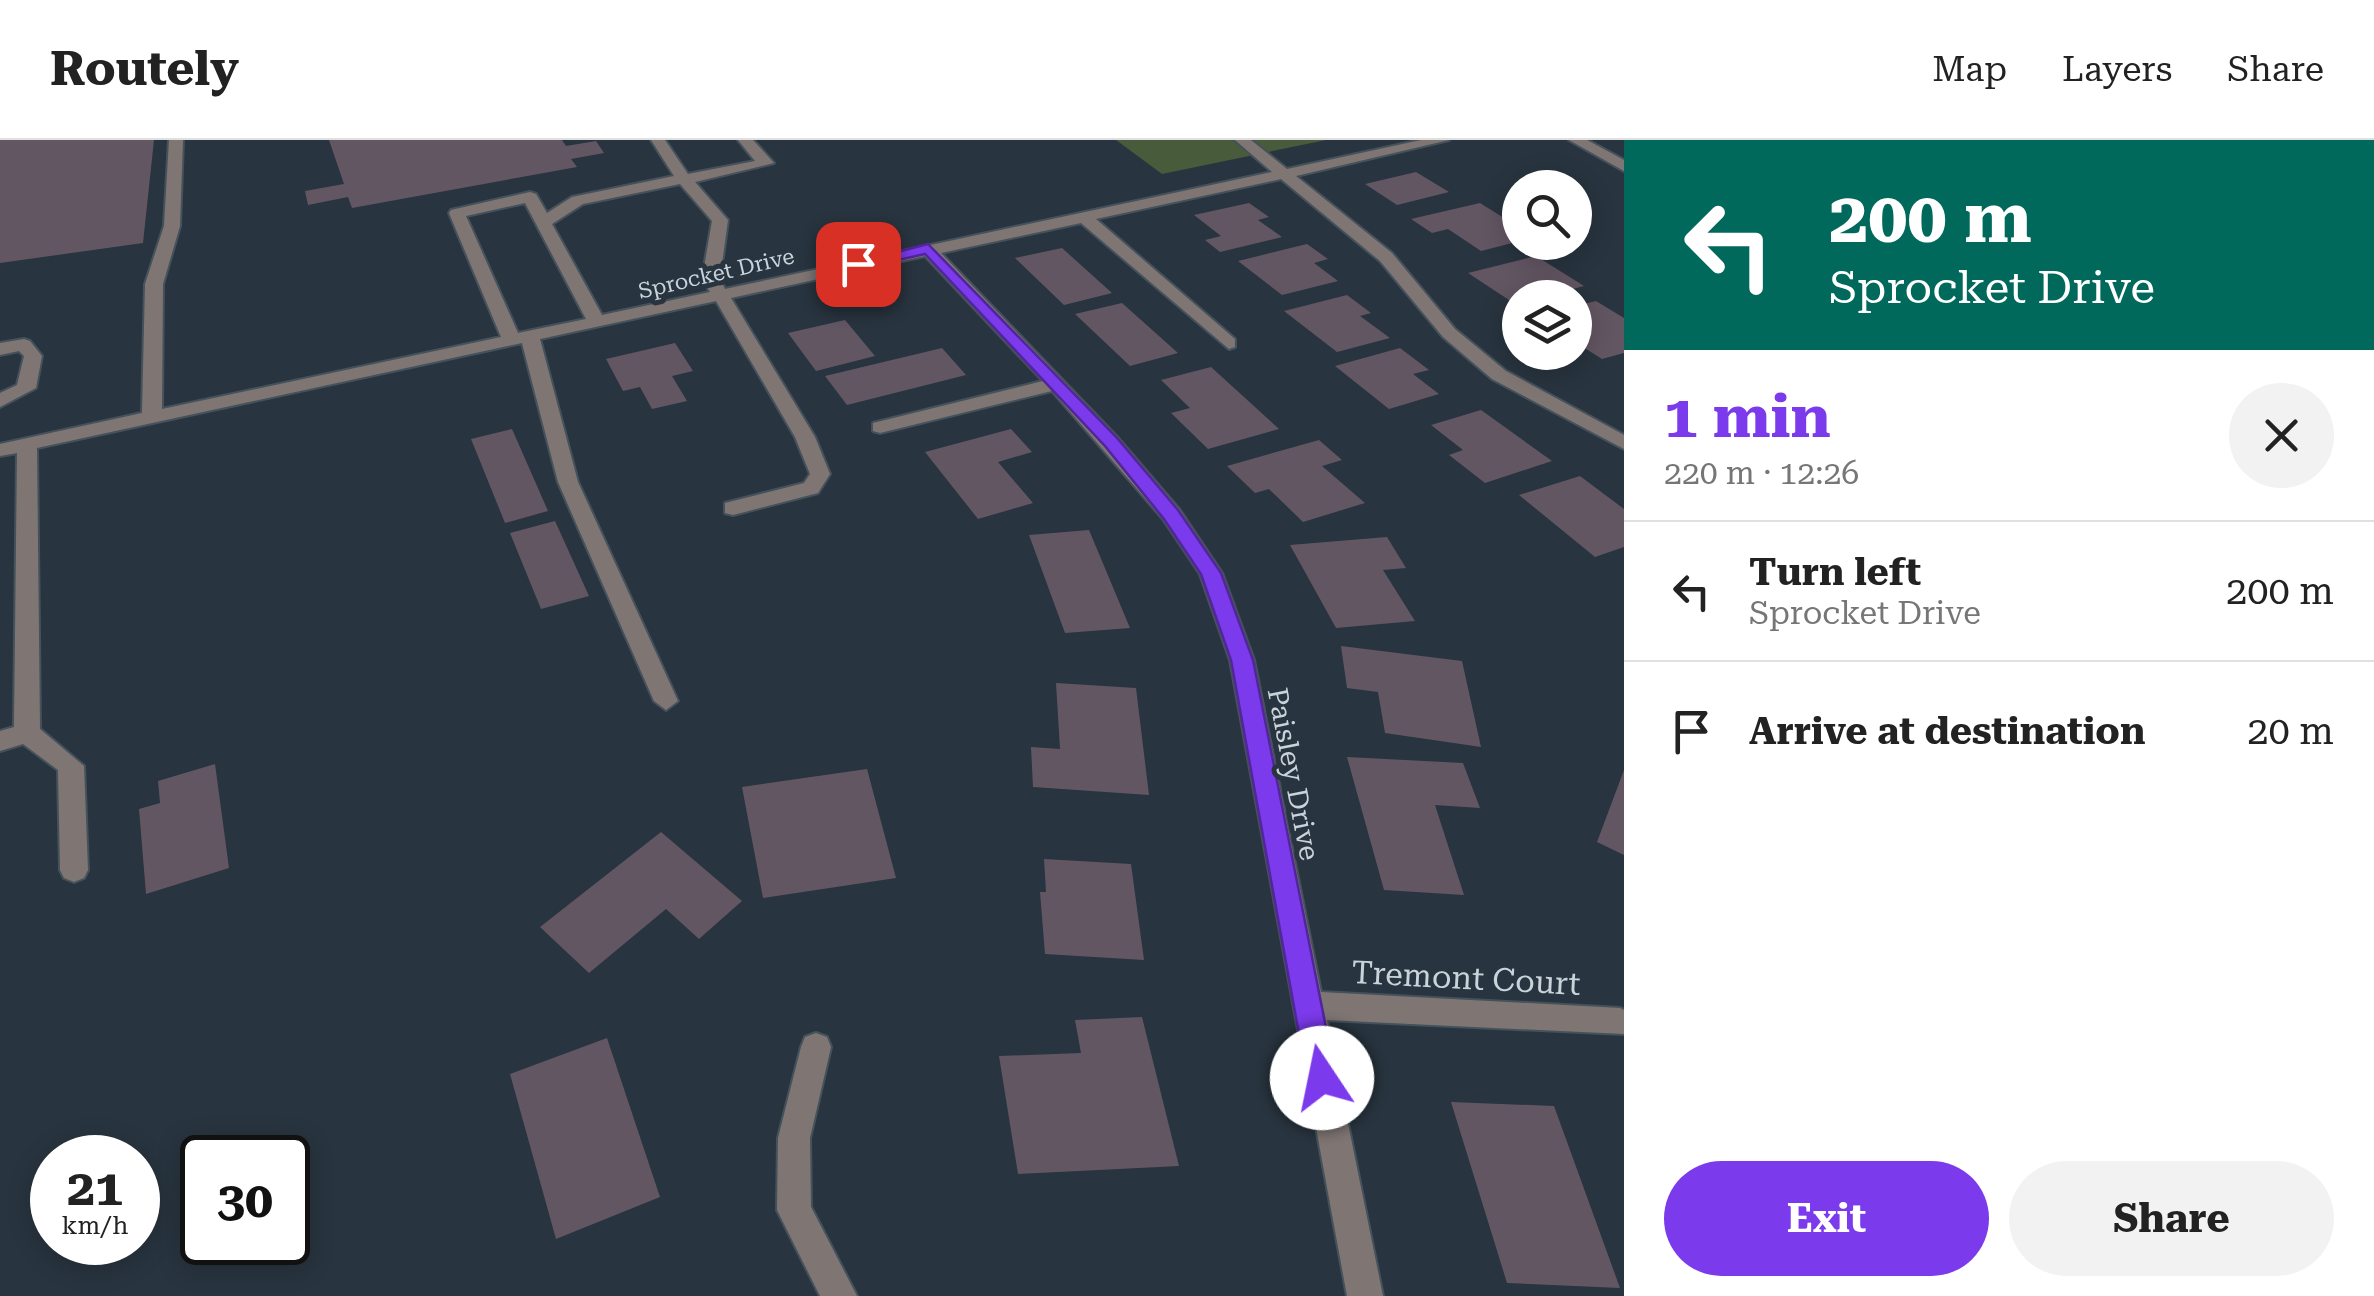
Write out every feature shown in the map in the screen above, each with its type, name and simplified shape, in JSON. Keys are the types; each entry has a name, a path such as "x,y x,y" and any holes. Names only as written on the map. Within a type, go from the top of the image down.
{"street":[{"path":"152,418 154,284 172,226 176,140"},
{"path":"658,140 683,178 720,220 711,279 805,437 820,474 811,488 732,508"},
{"path":"544,222 578,200 766,163 745,140"},
{"path":"1242,140 1386,256 1449,333 1499,375 1624,443"},
{"name":"Sprocket Drive","path":"0,450 1442,140"},
{"path":"1576,140 1624,166"},
{"path":"597,322 530,197 457,212 521,339 568,482 666,701"},
{"path":"1084,216 1229,343"},
{"name":"Paisley Drive","path":"928,249 1056,384 1171,514 1211,573 1242,660 1364,1296"},
{"path":"0,348 24,345 33,356 26,388 0,401"},
{"path":"880,427 1056,384"},
{"path":"27,444 27,733"},
{"path":"0,741 27,733"},
{"path":"27,733 71,766 74,870"},
{"name":"Tremont Court","path":"1308,1005 1620,1022"},
{"path":"816,1047 794,1138 794,1210 839,1296"}],"green space":[{"path":"1116,140 1326,140 1162,174"}],"building":[{"path":"0,140 154,140 143,243 0,263"},
{"path":"329,140 562,140 566,146 596,141 604,153 571,159 577,167 352,208 348,197 308,205 305,191 344,184"},
{"path":"1416,172 1449,192 1397,205 1365,184"},
{"path":"1249,203 1269,217 1258,220 1282,237 1220,252 1205,240 1221,236 1194,215"},
{"path":"1480,203 1502,217 1502,246 1481,251 1448,229 1432,233 1411,219"},
{"path":"1307,244 1328,259 1314,263 1338,281 1282,295 1238,261"},
{"path":"1062,248 1112,293 1064,305 1015,258"},
{"path":"1520,260 1542,260 1574,280 1502,280 1502,295 1468,273"},
{"path":"1347,295 1371,313 1360,316 1390,338 1337,352 1284,311"},
{"path":"1592,302 1624,318 1624,353 1602,359 1592,353"},
{"path":"1122,303 1178,353 1130,366 1075,314"},
{"path":"845,320 875,356 816,371 788,333"},
{"path":"675,343 693,371 672,376 687,401 652,409 640,387 623,391 606,359"},
{"path":"942,348 966,375 847,405 825,376"},
{"path":"1400,348 1429,370 1413,374 1439,394 1389,409 1335,366"},
{"path":"1211,367 1279,429 1208,449 1171,413 1190,408 1161,380"},
{"path":"1481,410 1552,461 1485,483 1449,455 1463,450 1431,425"},
{"path":"512,429 548,511 505,523 471,439"},
{"path":"1011,429 1032,452 998,462 1033,503 978,519 925,452"},
{"path":"1319,440 1342,460 1322,466 1365,503 1303,522 1269,489 1255,493 1227,466"},
{"path":"1580,476 1624,509 1624,547 1595,557 1519,495"},
{"path":"555,521 589,596 541,609 510,533"},
{"path":"1089,530 1130,628 1065,633 1029,535"},
{"path":"1387,537 1406,568 1383,570 1415,621 1336,628 1290,545"},
{"path":"1341,646 1462,661 1481,747 1385,733 1378,692 1347,688"},
{"path":"1056,683 1136,688 1149,795 1033,787 1031,747 1060,749"},
{"path":"1347,757 1463,763 1480,808 1435,805 1464,895 1384,890"},
{"path":"215,764 229,868 146,894 139,809 160,803 158,781"},
{"path":"867,769 896,878 763,898 742,787"},
{"path":"1624,770 1624,855 1597,842"},
{"path":"661,832 742,901 699,939 666,909 589,973 540,927"},
{"path":"1044,859 1131,864 1144,960 1045,954 1040,892 1046,892"},
{"path":"1142,1017 1179,1166 1018,1174 999,1056 1081,1053 1075,1020"},
{"path":"607,1038 660,1197 556,1239 510,1074"},
{"path":"1451,1102 1554,1106 1620,1288 1507,1283"}],"route":[{"path":"858,264 928,249 1111,442 1171,514 1211,573 1242,660 1322,1078"}]}
